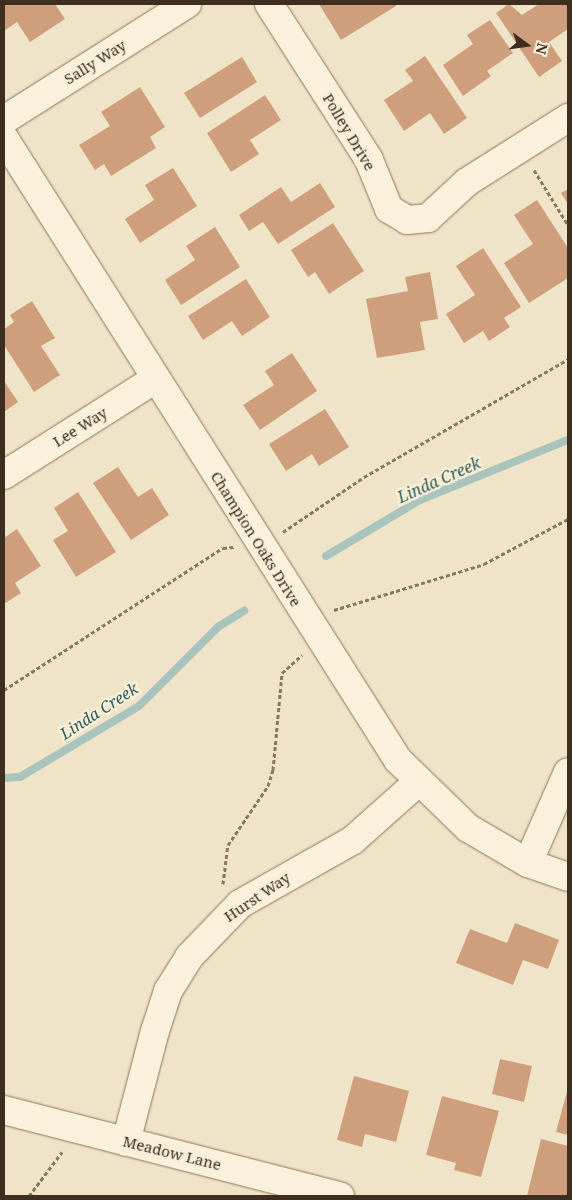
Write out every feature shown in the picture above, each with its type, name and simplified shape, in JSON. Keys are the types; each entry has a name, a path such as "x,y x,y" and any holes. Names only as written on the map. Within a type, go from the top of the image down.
{"street":[{"name":"Sally Way","path":"4,120 187,4"},
{"name":"Polley Drive","path":"269,4 369,160 389,209 407,220 428,218 467,182 568,118"},
{"name":"Champion Oaks Drive","path":"4,138 380,735 417,783 468,828 528,862 568,877"},
{"name":"Lee Way","path":"4,475 155,379"},
{"path":"528,862 568,772"},
{"name":"Hurst Way","path":"126,1142 155,1031 168,991 189,957 240,904 353,840 417,783"},
{"name":"Meadow Lane","path":"4,1110 340,1196"}],"path":[{"path":"520,148 568,225"},
{"path":"4,690 222,548 261,546 364,477 568,359"},
{"path":"223,889 228,845 268,786 273,770 282,673 315,631 341,607 484,564 568,519"},
{"path":"30,1196 79,1130"}],"building":[{"path":"4,4 55,4 65,19 30,42 17,22 4,31"},
{"path":"319,4 395,4 396,6 341,40"},
{"path":"509,4 522,15 539,4 568,4 568,29 549,42 562,61 539,77 496,13"},
{"path":"490,20 513,53 487,71 491,76 463,96 443,65 473,44 467,35"},
{"path":"425,56 467,118 444,134 430,113 404,131 384,100 413,81 405,70"},
{"path":"242,57 257,82 200,118 184,93"},
{"path":"140,87 165,127 150,137 156,148 111,176 104,164 95,170 79,145 110,126 101,112"},
{"path":"265,95 281,120 250,140 259,154 231,172 207,133"},
{"path":"173,168 197,206 140,243 125,219 154,200 145,185"},
{"path":"320,183 335,207 278,244 263,222 249,231 239,215 281,187 291,202"},
{"path":"568,189 568,204 561,193"},
{"path":"537,200 568,248 568,278 529,303 504,263 533,244 514,215"},
{"path":"333,223 364,271 329,294 315,272 308,277 291,250"},
{"path":"215,227 240,267 181,305 165,280 195,260 186,246"},
{"path":"483,248 521,307 504,318 510,327 489,341 483,331 464,343 446,314 475,295 456,266"},
{"path":"430,272 438,319 420,322 425,350 377,358 366,299 408,291 405,277"},
{"path":"246,279 270,317 242,336 232,321 203,340 188,316"},
{"path":"32,301 55,338 41,346 60,375 34,392 4,345 4,329 14,322 10,315"},
{"path":"292,353 317,391 260,430 243,405 274,385 265,371"},
{"path":"4,381 18,402 4,412"},
{"path":"325,409 349,447 319,466 312,454 286,471 269,444"},
{"path":"118,467 138,497 152,488 169,515 131,540 93,483"},
{"path":"78,492 116,552 76,577 53,540 68,531 54,508"},
{"path":"17,529 41,566 15,583 21,593 4,604 4,538"},
{"path":"515,923 559,940 548,969 523,960 513,985 456,963 470,929 507,943"},
{"path":"500,1059 532,1066 524,1102 492,1094"},
{"path":"354,1076 409,1091 396,1142 365,1134 362,1147 337,1140"},
{"path":"568,1088 568,1135 556,1132"},
{"path":"442,1096 499,1111 481,1177 454,1170 456,1163 426,1155"},
{"path":"541,1139 568,1146 568,1196 527,1196"}],"waterway":[{"name":"Linda Creek","path":"326,556 420,500 568,440"},
{"name":"Linda Creek","path":"4,778 20,777 139,706 218,627 244,611"}]}
